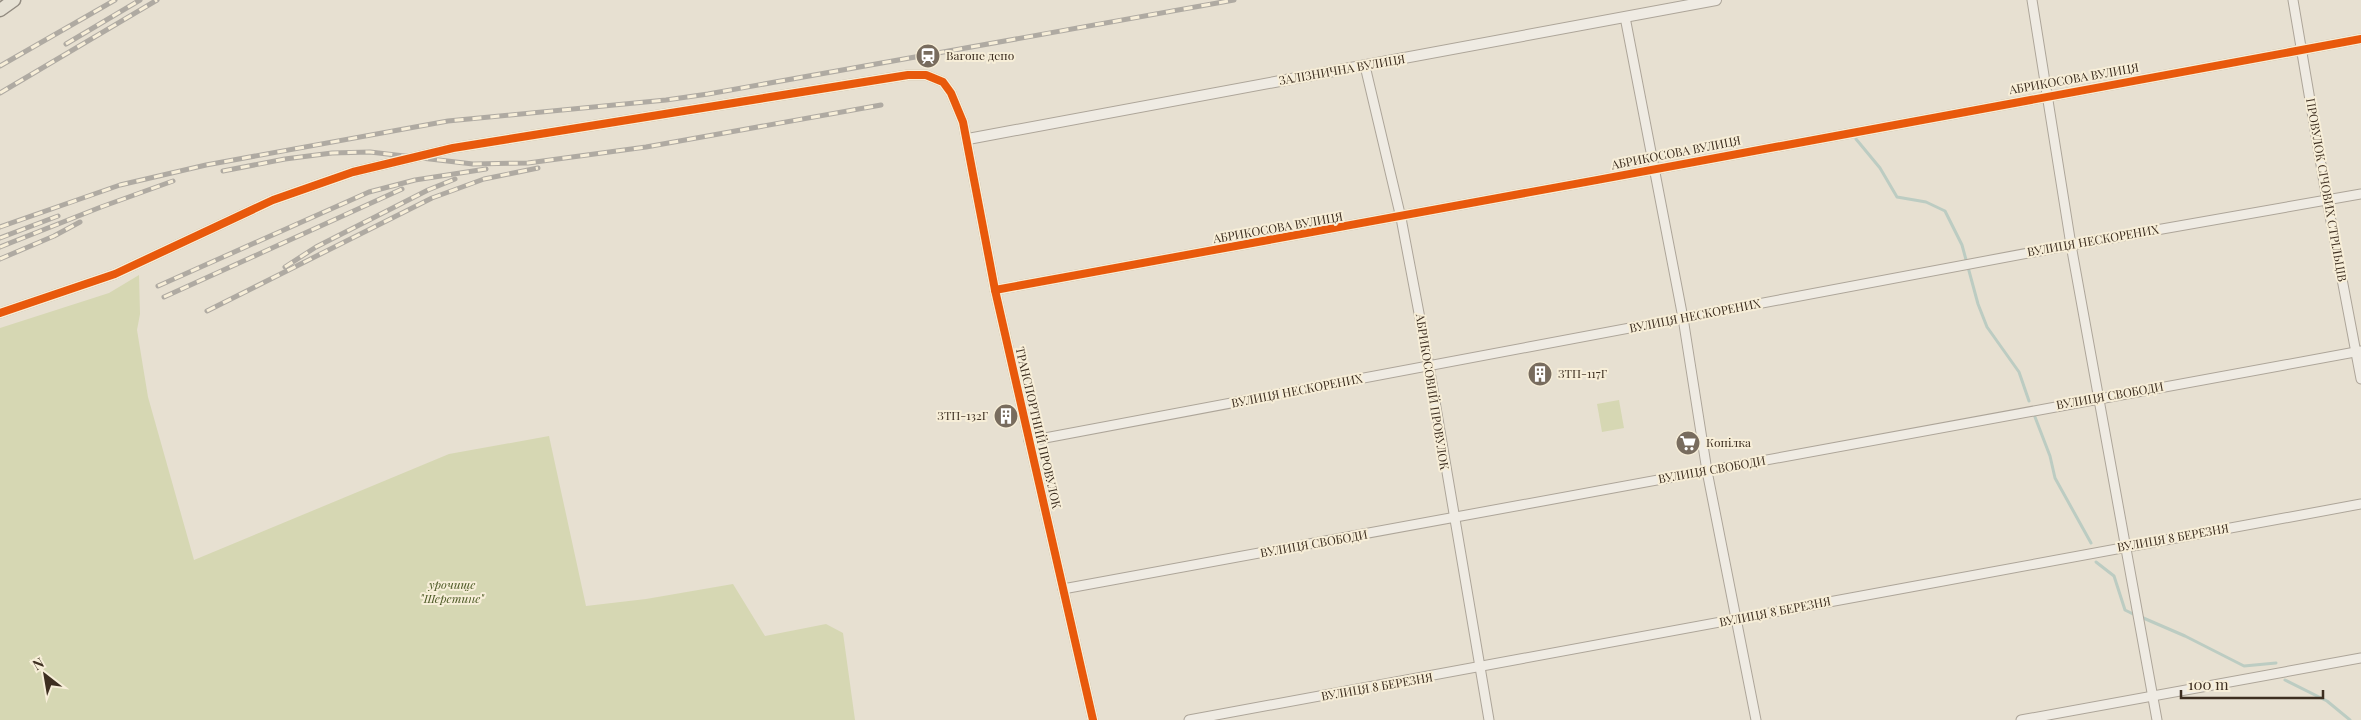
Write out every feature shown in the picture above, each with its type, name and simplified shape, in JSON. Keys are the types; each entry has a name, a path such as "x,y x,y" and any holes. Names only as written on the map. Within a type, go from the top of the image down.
{"main road":[{"path":"0,10 14,0"}],"street":[{"name":"ЗАЛІЗНИЧНА ВУЛИЦЯ","path":"968,139 1716,0"},
{"path":"2032,0 2071,245 2157,720"},
{"name":"ПРОВУЛОК СІЧОВИХ СТРІЛЬЦІВ","path":"2294,0 2327,200 2358,352 2361,379"},
{"path":"1625,17 1684,318 1707,471 1756,720"},
{"name":"АБРИКОСОВА ВУЛИЦЯ","path":"995,290 1401,218 1654,168 2361,39"},
{"name":"АБРИКОСОВИЙ ПРОВУЛОК","path":"1365,66 1401,218 1429,366 1488,720"},
{"name":"ТРАНСПОРТНИЙ ПРОВУЛОК","path":"0,313 114,274 273,200 311,185 353,172 453,148 918,74 943,82 951,93 968,139 995,290 1093,720"},
{"name":"ВУЛИЦЯ НЕСКОРЕНИХ","path":"1029,442 2071,245 2361,194"},
{"name":"ВУЛИЦЯ СВОБОДИ","path":"1063,589 2358,352"},
{"name":"ВУЛИЦЯ 8 БЕРЕЗНЯ","path":"1189,720 1480,669 2125,546 2361,504"},
{"path":"2021,720 2361,658"}],"green space":[{"name":"урочище \"Шеретине\"","path":"139,275 140,314 137,330 148,397 194,560 449,454 549,436 586,606 646,599 733,584 765,636 826,624 843,633 855,720 0,720 0,328 109,293"},
{"path":"1619,400 1624,428 1602,432 1597,404"}],"waterway":[{"path":"1856,139 1880,168 1897,197 1926,202 1945,211 1962,245 1978,304 1987,327 2019,372 2029,401"},
{"path":"2035,417 2050,456 2055,478 2091,543"},
{"path":"2096,562 2114,576 2125,610 2135,615"},
{"path":"2141,617 2185,636 2244,666 2276,663"},
{"path":"2285,680 2327,701 2350,720"}],"railway":[{"path":"0,66 115,0"},
{"path":"66,44 140,0"},
{"path":"0,93 157,0"},
{"path":"0,227 120,185 206,165 448,121 666,100 708,94 1234,0"},
{"path":"223,171 285,159 332,153 370,152 473,164 528,163 646,147 881,105"},
{"path":"207,311 432,198 484,179 538,168"},
{"path":"158,286 369,192 415,180 486,169"},
{"path":"285,267 316,247 428,190 455,179"},
{"path":"0,247 173,181"},
{"path":"164,297 402,189"},
{"path":"0,238 58,216"},
{"path":"0,259 54,236 80,222"}],"cycle path":[{"path":"995,290 2361,39"},
{"path":"0,313 115,274 273,200 353,172 453,148 908,75 926,75 943,82 951,93 963,122 995,290 1093,720"}],"place":[{"name":"Вагоне депо","path":"928,56"},
{"name":"ЗТП-117Г","path":"1540,374"},
{"name":"ЗТП-132Г","path":"1006,416"},
{"name":"Копілка","path":"1688,443"}]}
